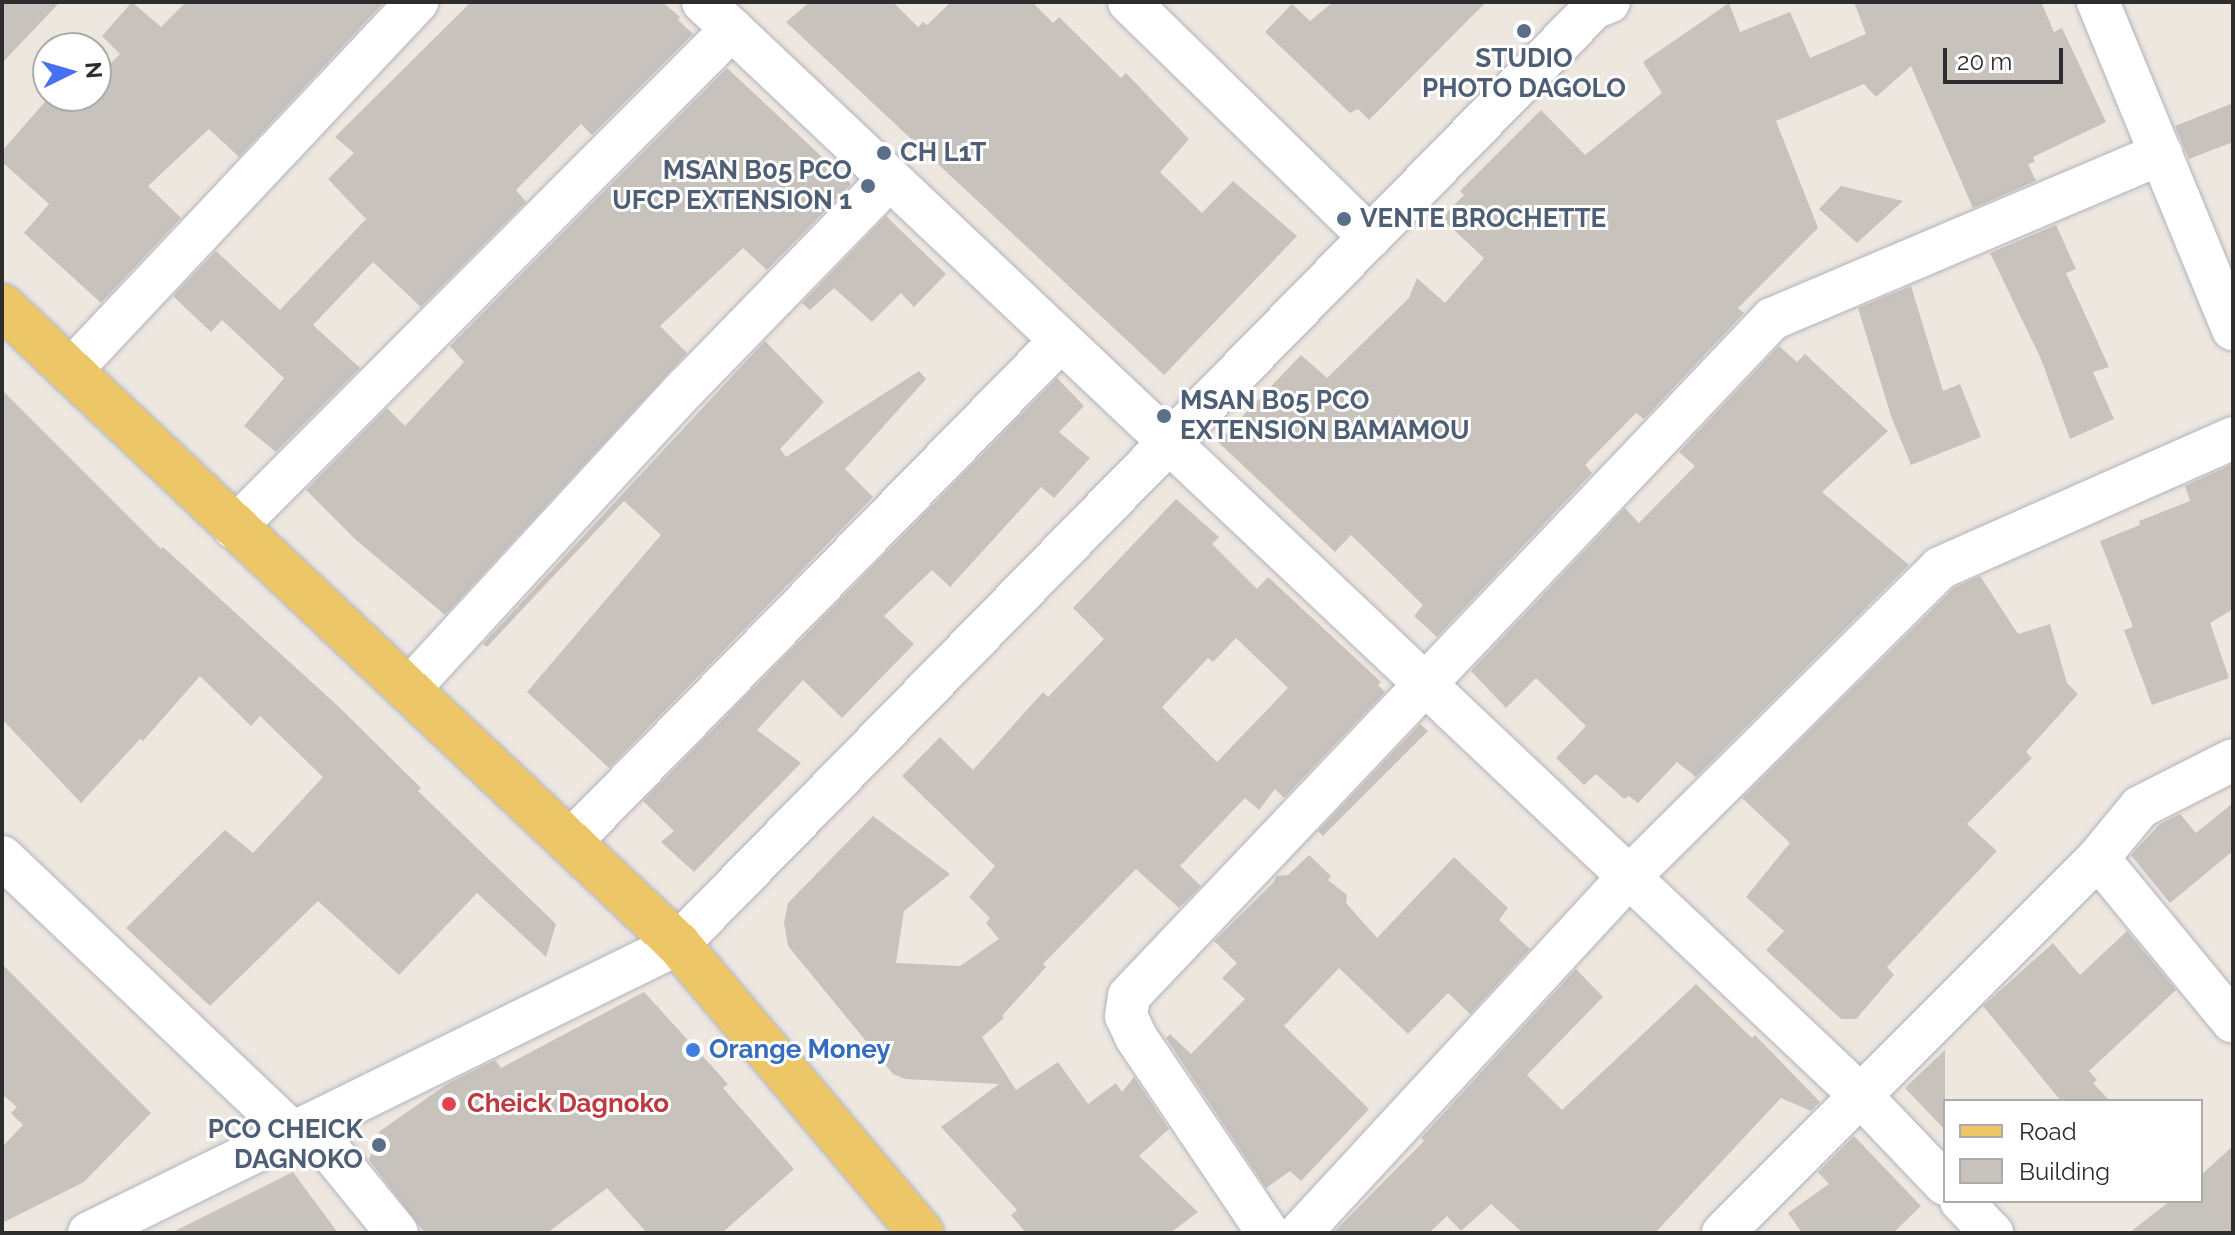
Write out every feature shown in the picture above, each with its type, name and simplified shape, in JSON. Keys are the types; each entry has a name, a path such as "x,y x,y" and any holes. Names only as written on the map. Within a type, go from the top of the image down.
{"main road":[{"path":"2,306 678,944 921,1233"}],"street":[{"path":"70,371 417,2"},
{"path":"1129,2 1370,237"},
{"path":"2098,2 2233,329"},
{"path":"89,1233 678,944 1598,4"},
{"path":"234,528 718,16 1860,1095 1943,1182"},
{"path":"1268,1233 1136,1037 1126,1016 1129,996 1772,319 2161,154"},
{"path":"408,690 687,387 889,179"},
{"path":"570,842 1061,340"},
{"path":"1300,1233 1629,877 1940,568 2233,438"},
{"path":"1723,1233 2098,858 2140,807 2233,760"},
{"path":"2,857 301,1129 397,1233"},
{"path":"2098,858 2233,1022"},
{"path":"1963,1203 1992,1233"}],"building":[{"path":"2,2 60,2 2,63"},
{"path":"132,2 161,27 186,2 384,2 239,157 209,129 148,186 181,218 101,303 24,233 49,204 2,162 2,151 36,112 112,112 112,62 120,54 112,46 112,32 106,32"},
{"path":"471,2 662,2 680,17 678,20 693,34 592,135 581,124 516,190 526,202 421,307 373,262 313,325 360,368 276,452 244,426 284,378 222,320 211,332 173,296 216,251 280,310 366,219 328,179 354,153 335,137"},
{"path":"810,2 893,2 918,27 923,22 927,25 951,2 1032,2 1053,23 1059,17 1121,78 1126,73 1189,139 1160,172 1202,213 1233,181 1297,236 1164,375 786,22"},
{"path":"1333,2 1486,2 1369,120 1358,109 1350,113 1265,32 1292,4 1310,21"},
{"path":"1854,2 2041,2 2054,32 2062,28 2106,122 2033,157 2035,162 2028,164 2036,181 1973,208 1911,66 1876,97 1864,84 1776,121 1818,228 1738,308 1744,313 1644,419 1636,413 1585,465 1592,473 1437,637 1414,616 1423,605 1351,535 1335,552 1218,442 1301,355 1327,378 1409,298 1417,278 1445,303 1484,258 1441,218 1464,195 1460,191 1541,110 1585,155 1662,93 1643,62 1729,3 1740,32 1790,12 1810,58 1866,34"},
{"path":"727,68 851,184 767,270 743,248 660,326 687,353 445,615 355,539 306,490 387,408 405,426 464,362 450,346"},
{"path":"2233,103 2233,142 2189,159 2175,126"},
{"path":"1841,186 1903,201 1857,243 1819,209"},
{"path":"886,216 946,274 914,307 901,293 872,322 834,288 810,310 802,303"},
{"path":"2056,225 2076,269 2066,273 2109,367 2093,372 2114,419 2070,439 2041,359 1990,253"},
{"path":"1911,286 1943,391 1960,384 1981,437 1911,465 1891,416 1858,308"},
{"path":"765,341 824,402 780,449 786,457 919,371 926,379 845,469 873,497 609,768 527,692 661,535 624,501 487,647 483,644"},
{"path":"1779,346 1797,362 1805,354 1888,431 1822,492 1909,565 1696,777 1677,762 1638,803 1629,796 1624,799 1596,774 1584,785 1556,758 1586,726 1536,678 1506,708 1471,671 1625,508 1639,523 1695,466 1679,452"},
{"path":"1057,378 1084,406 1059,432 1090,458 1054,498 1041,487 950,587 932,570 884,616 914,644 842,718 803,680 757,730 801,763 694,872 661,842 674,831 643,801"},
{"path":"2,390 161,549 163,547 338,706 421,788 418,791 556,924 546,957 477,893 399,975 318,901 210,1006 126,928 225,830 253,853 323,777 260,716 251,726 200,676 143,741 140,739 81,803 2,719"},
{"path":"2233,464 2233,609 2210,623 2229,678 2152,705 2124,630 2133,627 2100,541 2140,525 2139,521 2190,501 2185,486"},
{"path":"1176,499 1219,537 1212,544 1257,589 1268,577 1381,682 1378,685 1385,692 1284,798 1275,789 1259,810 1245,798 1180,866 1201,886 1179,908 1136,869 1043,964 1046,967 1002,1016 1004,1018 982,1037 1016,1090 1058,1062 1088,1104 1116,1083 1122,1092 1134,1077 1169,1129 1139,1156 1198,1212 1170,1233 1026,1233 1011,1215 1017,1210 941,1127 999,1084 905,1079 893,1074 788,946 784,923 788,903 873,816 950,874 904,911 896,963 960,966 999,939 986,923 990,918 969,897 995,866 902,776 940,737 973,770 1043,692 1048,697 1104,639 1073,608","holes":["1236,638 1288,688 1217,762 1162,707 1208,658 1213,662"]},
{"path":"1980,576 2018,634 2050,624 2067,683 2078,694 2026,752 2032,758 1967,824 1997,851 1887,967 1894,975 1856,1019 1841,1019 1766,950 1784,931 1746,897 1790,843 1742,798 1954,588"},
{"path":"1420,724 1428,731 1323,836 1318,831"},
{"path":"2233,803 2233,851 2170,903 2131,855 2160,824 2180,814 2196,833"},
{"path":"1309,855 1331,876 1328,880 1347,895 1346,903 1377,938 1454,857 1508,908 1499,920 1530,949 1470,1014 1448,993 1408,1034 1339,968 1284,1026 1369,1109 1301,1181 1290,1171 1266,1188 1166,1038 1170,1034 1191,1054 1245,999 1222,978 1237,963 1214,941 1274,882 1276,876 1288,875"},
{"path":"2127,931 2176,990 2089,1071 2097,1080 2093,1083 2108,1099 2059,1099 1983,1006 2053,943 2080,975"},
{"path":"2,964 151,1113 84,1182 2,1223 2,1147 23,1125 11,1113 17,1107 2,1094"},
{"path":"1576,969 1603,997 1527,1075 1562,1110 1696,984 1752,1038 1755,1035 1820,1102 1811,1111 1781,1098 1655,1233 1523,1233 1491,1204 1461,1231 1447,1216 1429,1233 1333,1233 1424,1141 1421,1138"},
{"path":"644,992 728,1084 723,1088 794,1169 722,1233 647,1233 607,1188 547,1233 425,1233 369,1160 380,1131 447,1084 495,1060 501,1068"},
{"path":"1945,1050 1943,1128 1905,1088"},
{"path":"1854,1136 1921,1206 1893,1233 1802,1233 1788,1213 1829,1184 1818,1172"},
{"path":"2233,1146 2233,1233 2129,1233 2167,1203 2203,1203 2203,1173"},
{"path":"293,1172 338,1233 171,1233"}],"place":[{"name":"STUDIO PHOTO DAGOLO","path":"1524,31"},
{"name":"CH L1T","path":"884,153"},
{"name":"MSAN B05 PCO UFCP EXTENSION 1","path":"868,186"},
{"name":"VENTE BROCHETTE","path":"1344,219"},
{"name":"MSAN B05 PCO EXTENSION BAMAMOU","path":"1164,416"},
{"name":"Orange Money","path":"693,1050"},
{"name":"Cheick Dagnoko","path":"449,1104"},
{"name":"PCO CHEICK DAGNOKO","path":"379,1145"}]}
